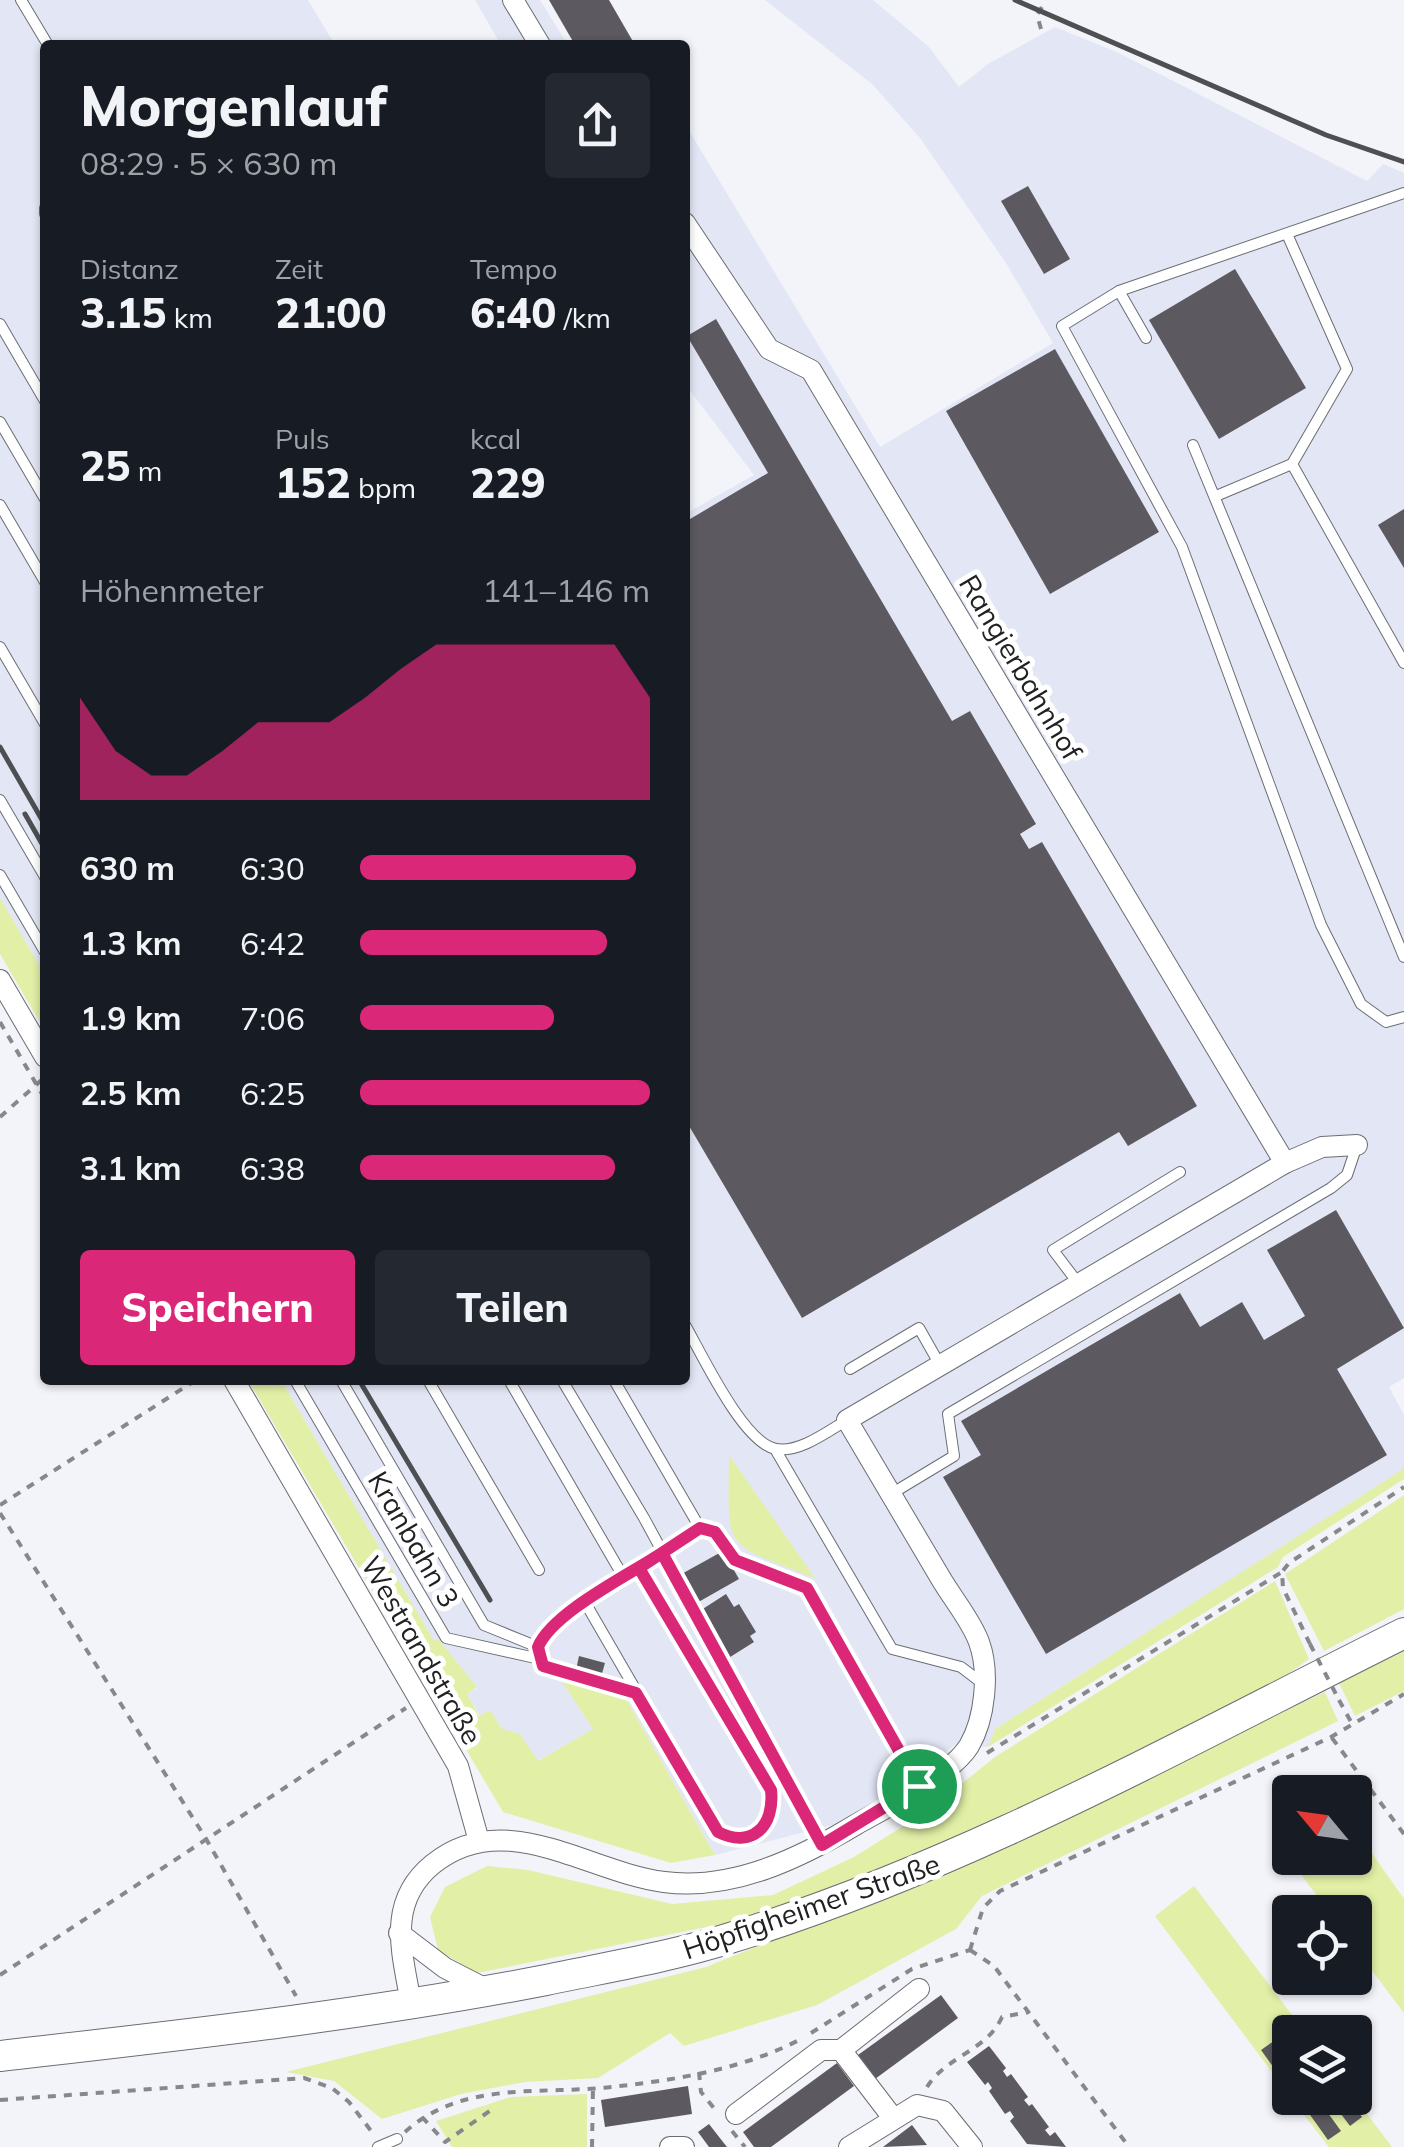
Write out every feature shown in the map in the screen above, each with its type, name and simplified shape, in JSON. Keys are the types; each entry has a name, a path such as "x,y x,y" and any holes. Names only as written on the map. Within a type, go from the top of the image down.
{"main road":[{"name":"Höpfigheimer Straße","path":"0,2056 411,2004 710,1944 931,1866 1194,1742 1404,1634"}],"street":[{"path":"513,0 537,40"},
{"name":"Rangierbahnhof","path":"690,231 769,349 811,370 1286,1163"},
{"path":"0,980 40,1048"},
{"path":"411,2004 399,1934 402,1906 424,1872 454,1850 478,1840 506,1838 664,1882 736,1877 822,1845 919,1786 968,1746 984,1702 979,1643 847,1420 1286,1163 1322,1147 1357,1144"},
{"name":"Westrandstraße","path":"237,1385 458,1766 478,1840"},
{"path":"399,1934 445,1968 490,1991"},
{"path":"736,2114 821,2050 841,2050 919,1989"},
{"path":"841,2050 893,2118"},
{"path":"848,2147 917,2104 942,2111 972,2147"},
{"path":"670,2147 684,2147"}],"lane":[{"path":"21,0 45,40"},
{"path":"1404,193 1119,291 1062,326 1182,547 1320,925 1361,1004 1386,1022 1404,1016"},
{"path":"1216,496 1292,464 1347,368 1287,234"},
{"path":"1119,291 1146,338"},
{"path":"0,324 40,392"},
{"path":"0,422 40,490"},
{"path":"1193,445 1400,937 1404,956"},
{"path":"1292,464 1404,663"},
{"path":"0,505 40,573"},
{"path":"0,647 40,715"},
{"path":"0,800 40,868"},
{"path":"0,876 40,944"},
{"path":"890,1494 954,1456 948,1414 1330,1188 1347,1176 1357,1144"},
{"path":"1078,1282 1054,1250 1180,1172"},
{"path":"850,1369 919,1328 940,1364"},
{"path":"690,1334 741,1421 759,1441 775,1449 796,1448 847,1420"},
{"name":"Kranbahn 3","path":"298,1385 446,1638 539,1653"},
{"name":"Kranbahn 3","path":"344,1385 484,1625 539,1653"},
{"path":"431,1385 539,1570"},
{"path":"512,1385 624,1578"},
{"path":"565,1385 822,1845"},
{"path":"617,1385 700,1528 715,1532 735,1560 807,1588 919,1786"},
{"path":"775,1449 892,1648 961,1668 984,1684"},
{"path":"636,1693 556,1672 543,1666 539,1653 550,1626 700,1528"},
{"path":"586,1604 718,1832 735,1840 753,1836 767,1824 773,1807 771,1790 639,1568"},
{"path":"378,2147 397,2139"}],"path":[{"path":"1041,29 1037,15 1046,0"},
{"path":"0,1022 40,1091"},
{"path":"0,1117 40,1080"},
{"path":"0,1505 188,1385"},
{"path":"968,1746 987,1753 1282,1572 1288,1563 1404,1487"},
{"path":"0,1512 205,1837 296,1996"},
{"path":"1282,1572 1284,1588 1352,1724"},
{"path":"970,1950 983,1908 1000,1891 1331,1737 1404,1694"},
{"path":"0,1975 419,1698"},
{"path":"1331,1737 1404,1834"},
{"path":"970,1950 994,1966 1129,2147"},
{"path":"0,2100 304,2078 341,2096 380,2139 397,2139 422,2117 471,2098 514,2089 594,2088 767,2058 912,1970 970,1950"},
{"path":"917,2104 935,2074 996,2032 1002,2017 1030,2012"},
{"path":"592,2147 594,2088"},
{"path":"422,2117 445,2142 494,2108"}],"shaded area":[{"path":"0,0 308,0 332,40 40,40 40,966 0,898"},
{"path":"475,0 540,0 565,40 498,40"},
{"path":"765,0 873,0 929,47 959,87 988,64 1055,27 1119,53 1367,181 1383,164 1404,173 1404,1378 1389,1387 1404,1415 1404,1460 1403,1470 995,1729 988,1747 955,1745 848,1821 715,1855 623,1694 563,1682 594,1729 537,1761 480,1716 467,1694 477,1688 434,1642 284,1385 690,1385 690,511 754,475 690,391 690,132 880,447 1053,343 1006,263 920,138 872,84"}],"green space":[{"path":"0,898 40,966 40,1022 0,954"},
{"path":"251,1385 284,1385 434,1641 438,1639 477,1687 467,1694 479,1716 490,1710 502,1729 520,1734 538,1761 593,1729 562,1682 623,1694 715,1855 671,1863 503,1812"},
{"path":"729,1455 815,1578 762,1557 737,1540 729,1511"},
{"path":"1404,1461 1404,1479 1283,1557 1278,1567 988,1747 995,1729 1402,1470"},
{"path":"1404,1495 1404,1609 1324,1651 1285,1574"},
{"path":"1275,1581 1309,1659 1254,1698 908,1864 771,1914 477,1973 438,1950 430,1917 445,1887 487,1866 528,1870 672,1904 773,1895 854,1857 929,1810 995,1757"},
{"path":"1404,1651 1404,1691 1355,1716 1339,1683"},
{"path":"1325,1692 1338,1721 982,1896 956,1929 817,2005 684,2046 670,2033 598,2078 525,2082 461,2094 382,2119 334,2081 286,2072 706,1967 996,1849"},
{"path":"1372,1853 1404,1899 1404,2013 1372,1971 1372,1895 1316,1895 1301,1875 1372,1875"},
{"path":"1194,1886 1272,1989 1272,1995 1277,1995 1292,2015 1272,2015 1272,2072 1155,1916"},
{"path":"587,2094 587,2147 452,2147 436,2121 511,2097"},
{"path":"1304,2115 1368,2115 1392,2147 1329,2147"}],"building":[{"path":"549,0 609,0 632,40 572,40"},
{"path":"1028,186 1070,259 1044,274 1001,201"},
{"path":"1235,269 1306,388 1219,439 1149,320"},
{"path":"716,319 952,721 970,711 1036,824 1020,834 1029,849 1042,842 1197,1106 1128,1146 1119,1132 802,1318 690,1128 690,519 768,473 690,341 690,334"},
{"path":"1055,349 1159,532 1050,594 946,411"},
{"path":"1404,509 1404,568 1378,525"},
{"path":"1336,1210 1404,1328 1337,1369 1387,1455 1046,1654 943,1477 981,1455 961,1421 1180,1293 1200,1327 1242,1302 1264,1340 1305,1316 1267,1250"},
{"path":"723,1551 739,1579 695,1604 678,1576"},
{"path":"726,1594 734,1607 739,1604 756,1632 750,1636 754,1642 727,1659 698,1612"},
{"path":"579,1656 605,1663 601,1677 576,1670"},
{"path":"941,1995 958,2018 875,2079 858,2055"},
{"path":"1272,2042 1272,2065 1261,2050"},
{"path":"989,2046 1006,2068 1003,2071 1007,2077 1011,2074 1028,2097 1024,2100 1029,2106 1032,2104 1049,2127 1045,2130 1050,2136 1055,2132 1066,2147 1027,2144 1010,2121 1014,2117 1010,2111 1005,2114 989,2091 992,2088 988,2082 985,2085 967,2062"},
{"path":"837,2063 854,2086 771,2147 754,2147 743,2132"},
{"path":"688,2086 692,2114 605,2127 601,2100"},
{"path":"1310,2115 1329,2115 1341,2131 1328,2140"},
{"path":"1342,2115 1361,2115 1362,2117 1350,2126"},
{"path":"709,2124 727,2147 709,2147 698,2132"},
{"path":"912,2125 927,2145 883,2147"}],"railway":[{"path":"1015,0 1326,135 1404,162"},
{"path":"0,747 40,816"},
{"path":"25,814 40,840"},
{"path":"362,1385 490,1600"}],"route":[{"path":"919,1786 807,1588 735,1560 715,1532 700,1528 639,1568 771,1790 773,1807 767,1824 753,1836 735,1840 718,1832 636,1693 556,1672 543,1666 536,1650 550,1626 586,1604 639,1568 662,1553 822,1845 919,1786"}]}
